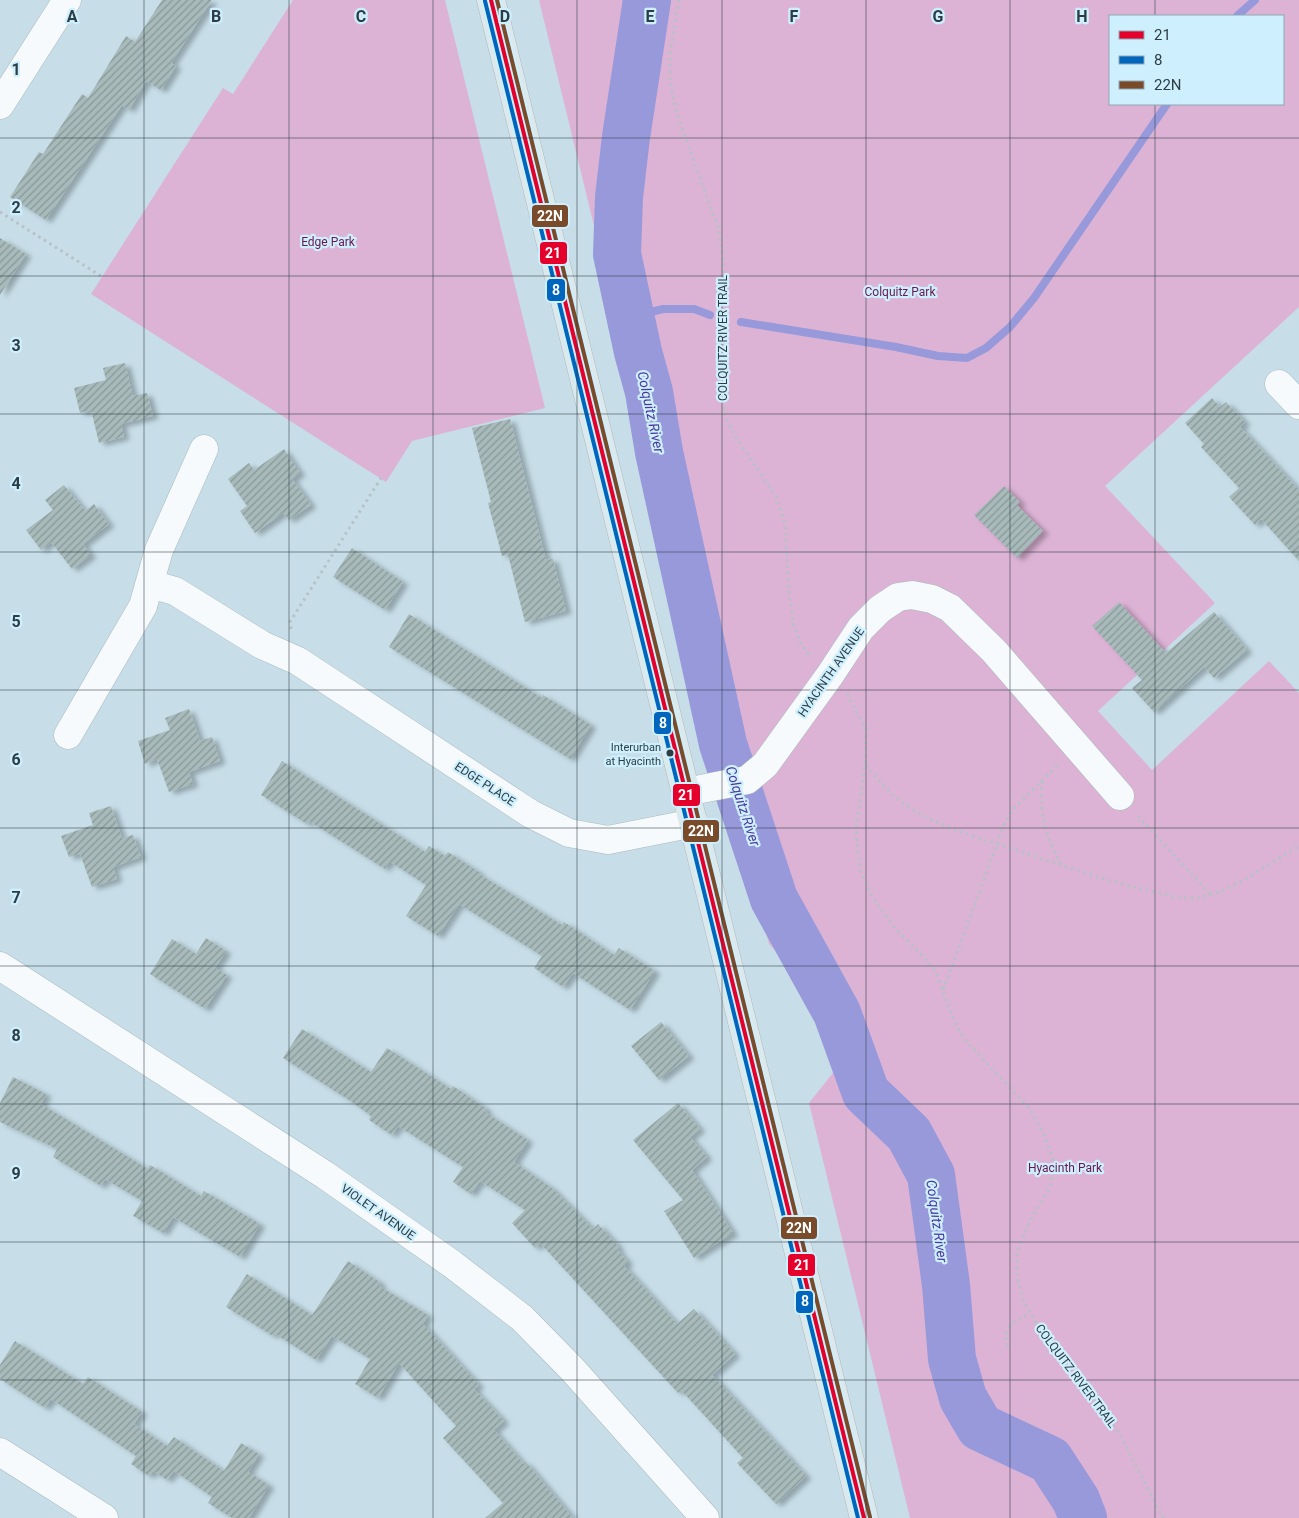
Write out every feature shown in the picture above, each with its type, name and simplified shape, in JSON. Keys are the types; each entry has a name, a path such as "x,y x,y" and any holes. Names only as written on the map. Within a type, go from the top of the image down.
{"main road":[{"path":"491,0 864,1518"}],"street":[{"path":"0,105 67,0"},
{"path":"1279,384 1299,405"},
{"path":"68,735 143,606 159,550 204,449"},
{"name":"EDGE PLACE","path":"150,584 175,591 262,645 298,661 531,814 570,833 608,840 694,823"},
{"name":"HYACINTH AVENUE","path":"686,792 736,782 765,765 830,675 861,628 880,609 898,597 912,595 932,599 950,608 994,651 1120,796"},
{"name":"VIOLET AVENUE","path":"0,966 325,1175 452,1264 522,1318 572,1369 705,1518"},
{"path":"0,1452 104,1518"}],"path":[{"name":"COLQUITZ RIVER TRAIL","path":"679,0 670,53 670,80 676,111 708,200 719,236 723,258 724,324 721,362 724,413 734,435 776,496 785,523 789,592 794,626 800,644 812,659 838,682 852,702 866,729 866,764 856,828 860,870 873,898 895,928 932,966 954,1021 964,1039 1028,1107 1044,1134 1054,1162 1050,1187 1030,1221 1017,1252 1017,1275 1023,1300 1043,1335 1093,1397 1119,1433 1163,1518"},
{"path":"0,212 102,276"},
{"path":"298,661 290,622 380,478"},
{"path":"943,991 996,843 1013,809 1077,746"},
{"path":"866,764 887,790 905,805 938,823 1102,880 1157,893 1188,898 1210,894 1262,870 1299,846"},
{"path":"1042,781 1040,804 1045,826 1061,865"},
{"path":"1120,796 1210,894"},
{"path":"1008,1346 1005,1337 1011,1324 1030,1314"}],"green space":[{"name":"Edge Park","path":"293,0 445,0 545,408 412,441 386,482 91,294 223,88 233,94"},
{"name":"Colquitz Park","path":"539,0 1299,0 1299,307 1105,486 1215,603 1098,711 1152,770 1269,661 1299,693 1299,1518 910,1518 809,1103 859,1040 769,944"}],"building":[{"path":"162,0 212,0 171,63 176,66 161,90 146,81 129,110 122,105 46,220 10,197 39,152 43,154 82,94 88,98 126,36 135,42"},
{"path":"0,238 26,254 0,295"},
{"path":"125,363 133,396 147,393 153,416 121,424 124,437 99,443 91,410 80,413 74,388 106,380 103,368"},
{"path":"1212,398 1220,407 1226,402 1245,422 1240,427 1299,490 1299,561 1261,519 1255,525 1229,497 1239,488 1201,447 1204,444 1185,423"},
{"path":"510,419 546,560 553,559 566,611 525,622 508,555 502,556 488,503 491,502 472,428"},
{"path":"284,449 300,473 292,479 311,505 289,520 283,513 255,533 240,511 247,506 228,479 249,463 254,470"},
{"path":"64,485 85,511 94,504 109,524 83,544 91,555 72,569 51,542 41,550 26,530 53,510 45,500"},
{"path":"1004,486 1020,502 1017,505 1043,531 1017,558 974,515"},
{"path":"352,548 403,582 385,610 333,577"},
{"path":"1119,602 1166,653 1214,612 1247,650 1214,678 1204,667 1154,712 1132,688 1142,680 1092,626"},
{"path":"409,614 542,698 543,695 591,725 570,759 389,647"},
{"path":"189,709 200,741 212,737 220,761 189,772 193,784 169,792 157,759 145,764 138,741 170,730 165,718"},
{"path":"282,761 425,852 429,846 445,856 448,852 479,872 479,874 562,925 564,922 614,955 619,948 655,971 630,1010 573,973 563,987 534,968 542,956 459,904 438,936 406,916 426,885 389,861 385,869 309,821 307,824 261,795"},
{"path":"111,806 122,838 133,835 141,857 113,867 117,879 92,887 80,854 69,857 61,836 93,825 89,813"},
{"path":"206,938 226,951 215,968 227,975 205,1009 150,974 172,939 196,954"},
{"path":"661,1022 689,1056 659,1080 631,1046"},
{"path":"302,1029 371,1072 387,1048 451,1089 453,1086 487,1109 485,1112 528,1140 514,1162 552,1188 593,1229 598,1224 619,1247 617,1249 628,1262 624,1266 677,1324 694,1309 735,1354 712,1375 806,1476 776,1504 737,1463 743,1458 681,1390 678,1393 540,1243 535,1248 512,1223 525,1210 480,1181 471,1194 453,1182 463,1167 398,1126 392,1135 369,1120 371,1116 352,1102 283,1058"},
{"path":"13,1077 46,1094 41,1104 148,1169 150,1165 201,1196 204,1191 260,1224 240,1257 173,1217 163,1233 133,1216 142,1201 105,1179 101,1186 53,1157 57,1149 0,1122 0,1103"},
{"path":"678,1103 700,1129 690,1137 707,1157 692,1170 733,1233 694,1258 664,1211 683,1200 633,1140"},
{"path":"348,1261 381,1283 379,1286 428,1315 423,1324 479,1385 474,1389 504,1421 494,1430 524,1464 526,1462 573,1518 485,1518 503,1503 443,1438 456,1426 399,1363 378,1398 355,1384 370,1359 332,1336 316,1360 274,1333 273,1336 226,1307 247,1274 312,1315"},
{"path":"15,1341 83,1384 88,1377 142,1412 134,1424 167,1446 174,1437 224,1471 241,1443 259,1454 248,1472 269,1485 249,1518 232,1518 208,1503 212,1497 174,1471 167,1480 153,1471 149,1476 131,1464 136,1456 51,1399 45,1408 0,1379 0,1365"}],"waterway":[{"name":"Colquitz River","path":"647,0 626,137 619,197 617,254 638,352 649,392 659,452 723,744 774,899 837,1013 866,1093 909,1134 931,1175 946,1285 952,1359 963,1398 980,1427 1050,1460 1076,1500 1083,1518"},
{"path":"1238,15 1255,0"},
{"path":"741,322 896,347 938,356 967,358 986,348 1010,327 1034,298 1166,105"},
{"path":"631,317 663,309 694,309 710,315"}],"transit line":[{"name":"21","path":"491,0 864,1518"},
{"name":"22N","path":"497,0 870,1517"},
{"name":"8","path":"485,1 858,1518"}],"place":[{"name":"Interurban at Hyacinth","path":"670,753"}],"park label":[{"name":"Hyacinth Park","path":"1065,1168"}]}
